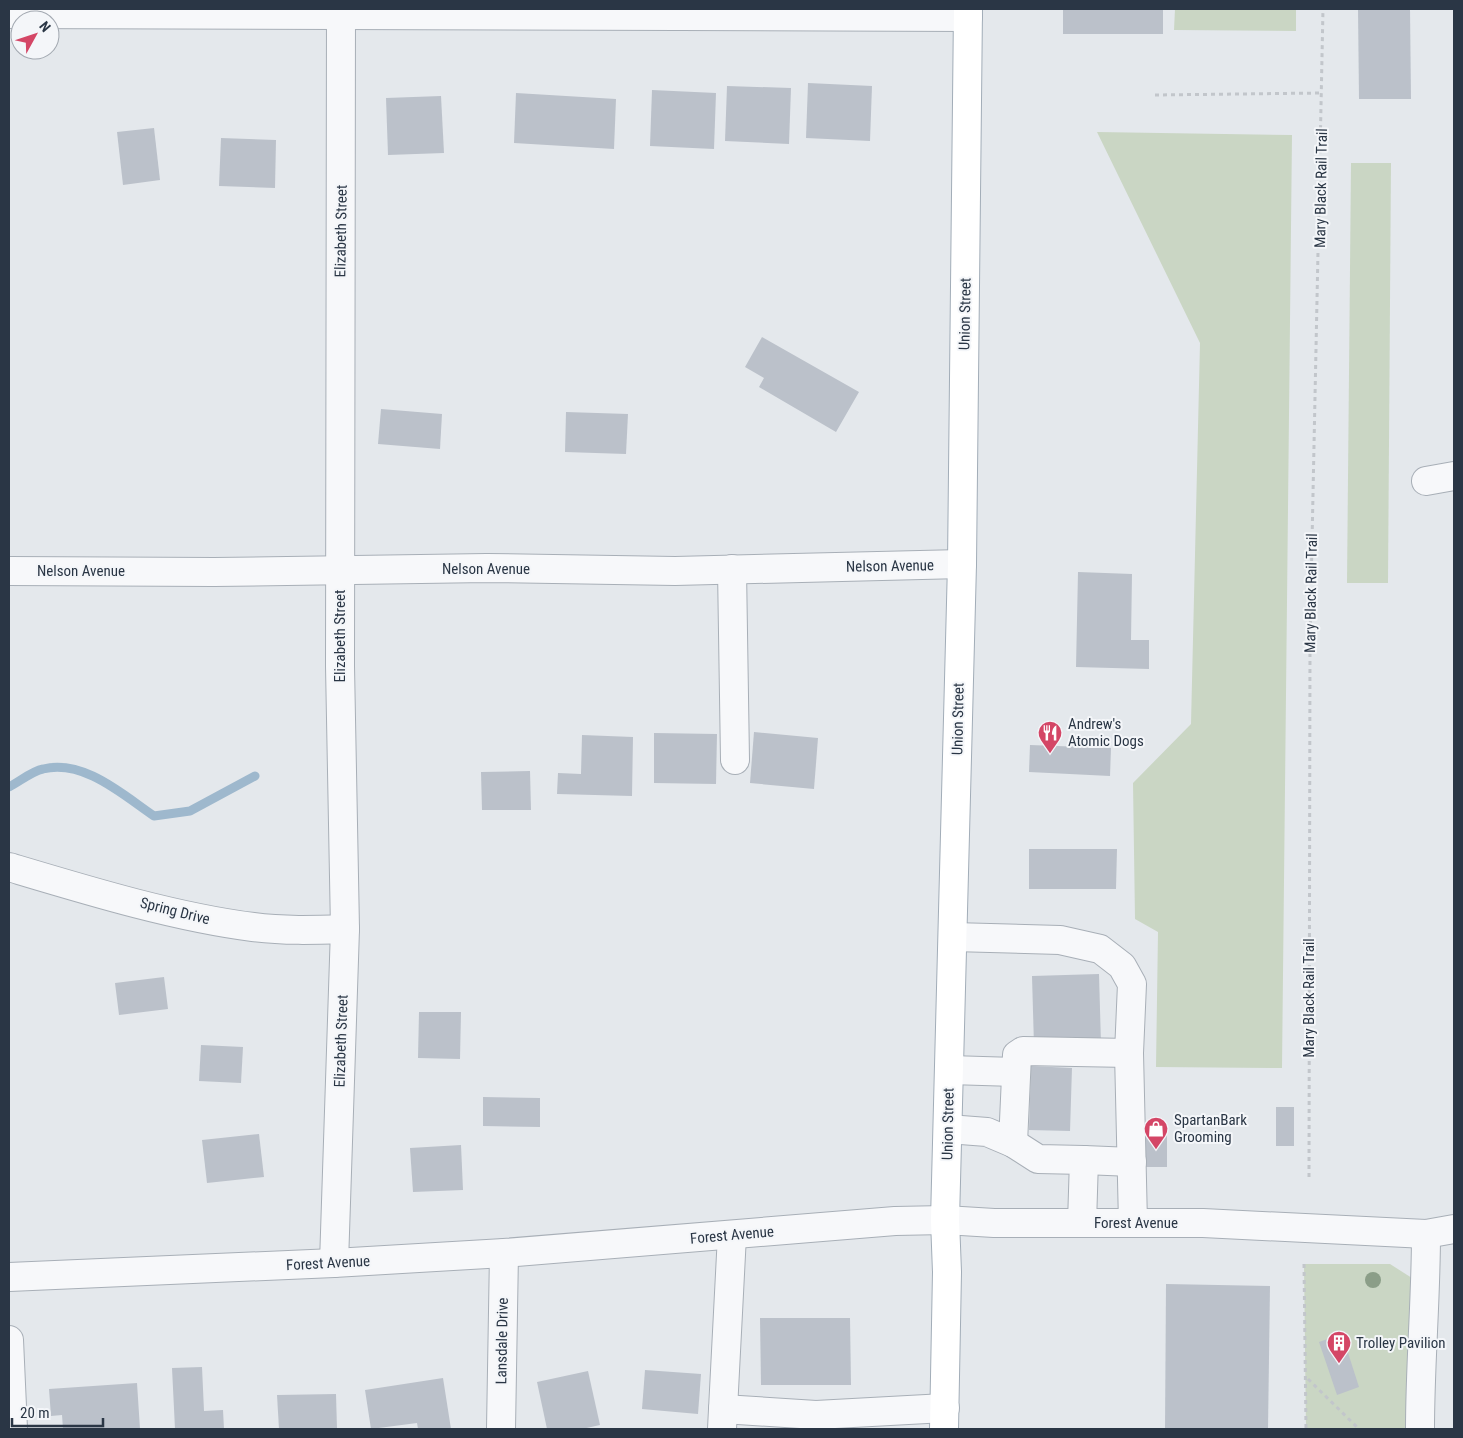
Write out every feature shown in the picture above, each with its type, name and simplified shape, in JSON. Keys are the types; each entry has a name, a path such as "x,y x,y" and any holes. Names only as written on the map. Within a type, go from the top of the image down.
{"main road":[{"name":"Union Street","path":"945,1419 947,1272 945,1220 962,564 968,13"}],"street":[{"path":"9,14 341,12 968,13"},
{"name":"Elizabeth Street","path":"334,1263 344,929 340,666 341,12"},
{"path":"1426,481 1454,476"},
{"name":"Nelson Avenue","path":"9,571 732,569 962,564"},
{"path":"732,569 735,760"},
{"name":"Spring Drive","path":"9,867 210,920 290,929 344,929"},
{"path":"953,937 1060,940 1100,949 1122,966 1132,984 1129,1053 1133,1223"},
{"path":"1013,1143 1016,1055 1023,1051 1129,1053"},
{"path":"950,1070 1015,1072"},
{"path":"948,1129 987,1132 1013,1143 1038,1159 1132,1162"},
{"path":"1082,1223 1084,1160"},
{"name":"Forest Avenue","path":"9,1277 334,1263 504,1253 895,1222 945,1220 994,1223 1203,1223 1426,1234 1454,1229"},
{"path":"1420,1429 1421,1347 1426,1287 1426,1234"},
{"path":"732,1235 722,1419 816,1415 945,1419"},
{"name":"Lansdale Drive","path":"501,1429 504,1253"},
{"path":"9,1340 13,1429"}],"path":[{"name":"Mary Black Rail Trail","path":"1308,1177 1310,640 1323,9"},
{"path":"1155,95 1322,93"},
{"path":"1304,1264 1307,1379 1306,1429"},
{"path":"1307,1379 1359,1429"}],"green space":[{"path":"1175,9 1296,9 1296,31 1174,30"},
{"path":"1097,132 1292,135 1282,1068 1156,1067 1158,932 1135,919 1133,783 1191,724 1200,343"},
{"path":"1351,163 1391,163 1388,583 1347,583"},
{"path":"1304,1264 1390,1264 1426,1287 1420,1429 1306,1429"}],"building":[{"path":"1063,9 1163,9 1163,34 1063,34"},
{"path":"1358,9 1410,9 1411,99 1359,99"},
{"path":"808,83 872,86 870,141 806,138"},
{"path":"727,86 791,88 789,144 725,141"},
{"path":"652,90 716,93 714,149 650,146"},
{"path":"516,93 616,99 614,149 514,143"},
{"path":"441,96 444,153 388,155 386,98"},
{"path":"154,128 160,180 123,185 117,132"},
{"path":"221,138 276,140 275,188 219,186"},
{"path":"762,337 859,392 836,432 759,387 764,378 745,367"},
{"path":"381,409 442,414 440,449 378,444"},
{"path":"566,412 628,414 626,454 565,452"},
{"path":"1078,572 1132,574 1131,640 1149,640 1149,669 1076,667"},
{"path":"754,732 818,738 814,789 750,783"},
{"path":"654,733 717,734 716,784 654,783"},
{"path":"582,735 633,737 632,796 557,794 558,773 581,774"},
{"path":"1030,745 1111,748 1110,776 1029,772"},
{"path":"530,771 531,810 482,810 481,772"},
{"path":"1029,849 1117,849 1116,889 1029,889"},
{"path":"1099,974 1101,1044 1034,1046 1032,976"},
{"path":"164,977 168,1009 119,1015 115,983"},
{"path":"419,1012 461,1012 460,1059 418,1058"},
{"path":"201,1045 243,1047 241,1083 199,1081"},
{"path":"1031,1066 1072,1068 1070,1131 1029,1130"},
{"path":"483,1097 540,1098 540,1127 483,1126"},
{"path":"1276,1107 1294,1107 1294,1146 1276,1146"},
{"path":"1141,1127 1167,1128 1167,1167 1141,1167"},
{"path":"259,1134 264,1177 207,1183 202,1140"},
{"path":"461,1145 463,1190 413,1192 410,1148"},
{"path":"1166,1284 1270,1286 1268,1429 1165,1429"},
{"path":"760,1318 850,1318 851,1385 761,1385"},
{"name":"Trolley Pavilion","path":"1342,1334 1359,1387 1337,1395 1319,1342"},
{"path":"202,1367 204,1411 223,1410 224,1429 175,1429 172,1368"},
{"path":"645,1370 701,1374 698,1414 642,1409"},
{"path":"588,1371 600,1425 582,1429 547,1429 537,1382"},
{"path":"443,1378 451,1429 418,1429 417,1423 371,1429 365,1390"},
{"path":"137,1383 140,1429 63,1429 62,1415 51,1416 49,1389"},
{"path":"336,1394 337,1429 279,1429 277,1395"}],"waterway":[{"path":"9,787 39,770 58,767 73,769 88,774 116,789 154,816 190,811 255,776"}],"place":[{"name":"Andrew's Atomic Dogs","path":"1050,754"},
{"name":"SpartanBark Grooming","path":"1156,1150"},
{"name":"Trolley Pavilion","path":"1339,1364"}]}
